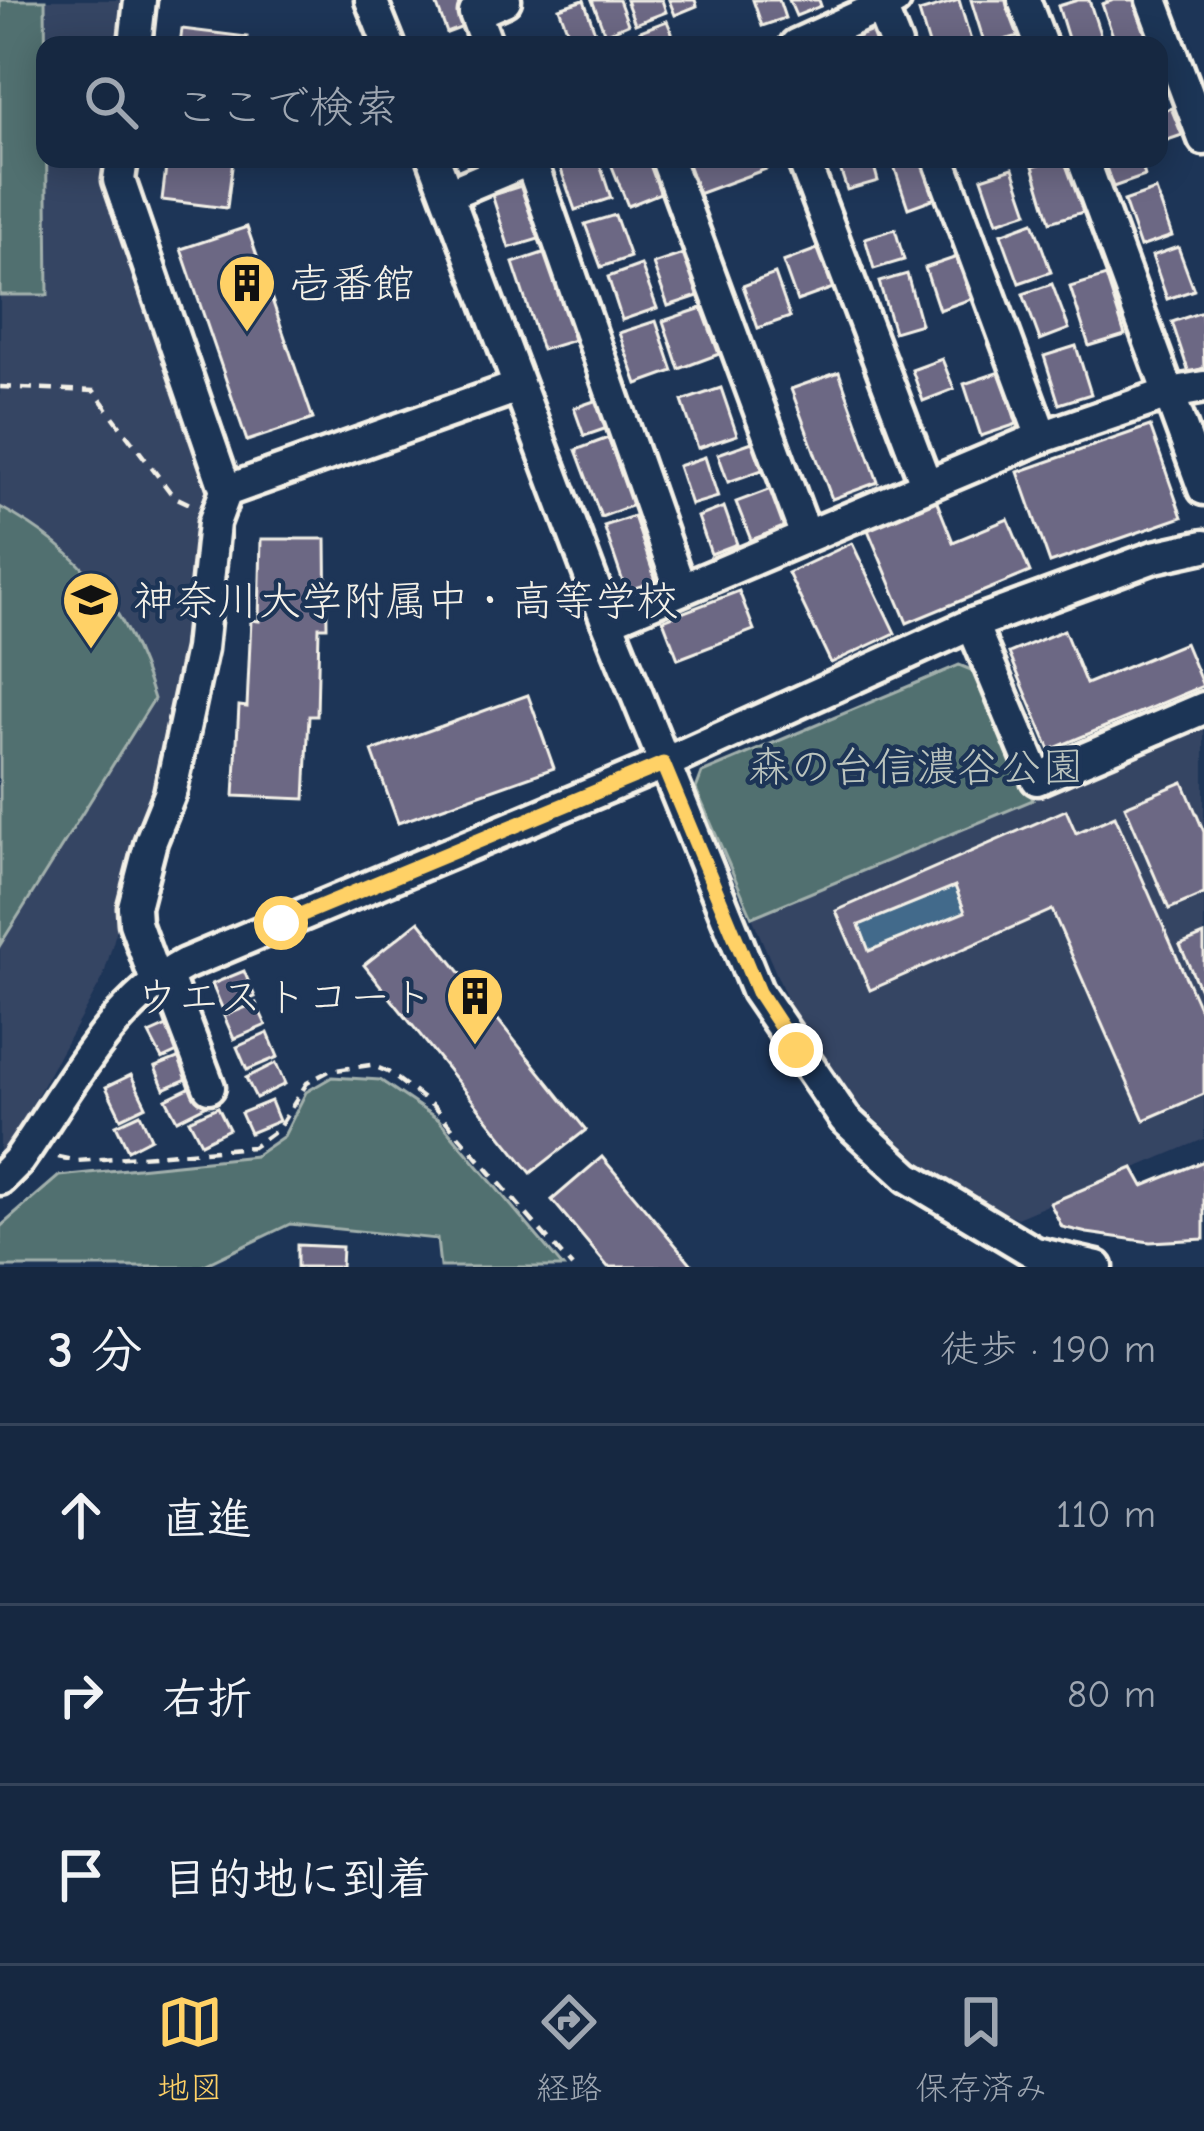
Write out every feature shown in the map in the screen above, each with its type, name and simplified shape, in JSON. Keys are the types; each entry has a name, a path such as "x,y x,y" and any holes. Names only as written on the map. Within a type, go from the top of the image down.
{"street":[{"path":"136,36 140,0"},
{"path":"371,0 385,36"},
{"path":"484,36 475,13 506,0"},
{"path":"1024,0 1037,36"},
{"path":"1152,0 1165,36"},
{"path":"815,36 885,2 894,36"},
{"path":"1168,43 1204,139"},
{"path":"121,168 119,180 222,503 214,523 201,649 170,794 151,841 134,907 135,923 209,1087"},
{"path":"438,168 607,621 758,992 845,1120 908,1177 1033,1260 1096,1267"},
{"path":"448,194 510,168"},
{"path":"534,168 680,588"},
{"path":"670,168 806,536"},
{"path":"806,168 926,484"},
{"path":"942,168 1042,437"},
{"path":"1086,168 1204,489"},
{"path":"607,621 1042,437 1171,393 1204,387"},
{"path":"222,503 518,388"},
{"path":"0,1179 18,1161 125,1011 161,978 228,945 663,764 972,624 1154,557 1204,546"},
{"path":"972,624 1037,779 1204,708"}],"path":[{"path":"0,387 94,391 173,496 222,503"},
{"path":"58,1157 77,1160 253,1147 278,1129 308,1083 329,1071 371,1065 433,1106 572,1267"}],"shaded area":[{"name":"神奈川大学附属中・高等学校","path":"0,0 127,0 124,36 36,36 36,168 114,168 211,489 198,538 164,763 103,978 0,1161"},
{"path":"1204,729 1204,1139 1017,1218 973,1199 924,1165 847,1093 799,1027 752,917"},
{"path":"955,886 965,912 869,951 859,925"}],"green space":[{"path":"0,0 45,0 45,36 36,36 36,168 47,168 48,295 0,295"},
{"path":"0,507 56,543 98,586 130,637 154,699 0,945"},
{"name":"森の台信濃谷公園","path":"959,665 976,672 1033,800 752,917 696,789 702,773"},
{"path":"332,1077 380,1080 439,1120 563,1267 440,1267 437,1239 290,1224 200,1267 0,1267 0,1227 59,1176 255,1156 284,1136 306,1092"}],"building":[{"path":"435,0 462,0 471,24 447,33"},
{"path":"584,0 596,36 570,36 559,8"},
{"path":"592,0 619,0 628,24 605,34"},
{"path":"626,0 662,0 666,12 635,24"},
{"path":"669,0 695,0 697,6 675,15"},
{"path":"753,0 779,0 785,18 762,26"},
{"path":"789,0 819,0 821,6 796,16"},
{"path":"959,0 970,36 926,36 919,12"},
{"path":"971,0 1009,0 1019,36 982,36"},
{"path":"1089,0 1101,36 1067,36 1058,6"},
{"path":"1134,0 1147,36 1113,36 1102,4"},
{"path":"667,21 673,36 642,36 640,31"},
{"path":"182,29 239,36 181,36"},
{"path":"1168,109 1182,135 1168,140"},
{"path":"166,168 232,168 227,208 162,200"},
{"path":"560,168 601,168 611,198 575,210"},
{"path":"613,168 653,168 663,192 628,206"},
{"path":"688,168 766,169 698,194"},
{"path":"840,168 874,168 878,181 847,190"},
{"path":"895,168 928,168 938,197 908,208"},
{"path":"1013,168 1028,212 997,222 982,178"},
{"path":"1034,168 1070,168 1083,212 1050,222"},
{"path":"1106,168 1143,168 1145,176 1113,187"},
{"path":"524,185 542,238 509,248 492,195"},
{"path":"1156,190 1172,236 1140,247 1124,201"},
{"path":"615,215 630,257 601,267 585,224"},
{"path":"1033,222 1051,272 1019,283 1001,234"},
{"name":"壱番館","path":"247,227 313,419 247,441 181,249"},
{"path":"895,229 904,260 874,269 865,238"},
{"path":"1178,247 1194,290 1167,299 1152,256"},
{"path":"820,248 833,288 797,301 783,262"},
{"path":"549,251 578,339 542,350 513,263"},
{"path":"686,253 701,295 668,306 653,264"},
{"path":"960,256 974,298 939,310 925,268"},
{"path":"641,265 657,308 622,320 608,277"},
{"path":"775,274 790,317 758,328 743,286"},
{"path":"907,274 921,324 894,332 879,282"},
{"path":"1106,276 1125,335 1089,346 1070,287"},
{"path":"1052,284 1069,329 1040,340 1023,294"},
{"path":"702,308 719,354 679,369 663,321"},
{"path":"1202,312 1204,368 1189,373 1172,322"},
{"path":"656,321 673,371 637,384 619,333"},
{"path":"1076,346 1091,394 1059,404 1044,356"},
{"path":"942,359 954,389 923,401 912,370"},
{"path":"839,372 878,482 832,499 791,389"},
{"path":"1000,372 1017,424 981,436 964,384"},
{"path":"721,388 737,435 698,448 682,401"},
{"path":"603,398 613,426 584,436 574,408"},
{"path":"1150,426 1182,517 1050,563 1018,472"},
{"path":"608,438 633,505 601,517 576,450"},
{"path":"755,441 765,469 728,482 718,454"},
{"path":"705,457 718,497 691,505 678,466"},
{"path":"771,489 786,527 751,540 736,502"},
{"path":"935,497 953,542 1008,519 1030,572 907,623 866,525"},
{"path":"724,507 737,544 711,554 698,517"},
{"path":"634,516 656,581 626,591 604,526"},
{"path":"261,539 326,539 327,627 319,627 317,716 309,716 305,799 234,796 239,706 247,707 251,620 259,621"},
{"path":"852,543 895,633 831,663 788,573"},
{"path":"739,591 754,630 678,659 663,620"},
{"path":"1064,630 1086,684 1185,643 1203,686 1050,750 1009,653"},
{"path":"528,695 554,768 398,823 372,751"},
{"path":"1183,782 1204,832 1204,894 1169,909 1125,806"},
{"path":"1066,810 1076,833 1115,816 1204,1019 1204,1094 1144,1120 1052,910 870,990 836,911","holes":["955,886 965,912 869,951 859,925"]},
{"name":"ウエストコート","path":"419,921 586,1130 531,1173 364,965"},
{"path":"1204,935 1204,999 1180,945"},
{"path":"244,971 255,997 223,1010 212,984"},
{"path":"256,1003 266,1025 234,1039 224,1016"},
{"path":"176,1022 188,1047 162,1059 149,1034"},
{"path":"268,1033 278,1057 247,1070 237,1047"},
{"path":"185,1055 194,1076 164,1089 155,1067"},
{"path":"276,1063 285,1084 256,1098 246,1078"},
{"path":"131,1075 146,1106 121,1118 106,1087"},
{"path":"195,1085 205,1106 177,1120 166,1099"},
{"path":"271,1101 279,1121 250,1133 241,1113"},
{"path":"218,1107 229,1129 201,1143 189,1120"},
{"path":"140,1114 151,1138 128,1150 116,1125"},
{"path":"602,1157 694,1267 608,1267 552,1200"},
{"path":"1204,1161 1204,1239 1150,1242 1087,1233 1062,1227 1050,1203 1133,1168 1143,1186"},
{"path":"297,1245 342,1247 341,1267 297,1267"}],"place":[{"name":"壱番館","path":"247,334"},
{"name":"神奈川大学附属中・高等学校","path":"91,651"},
{"name":"ウエストコート","path":"475,1047"}],"route":[{"path":"281,923 663,764 758,992 796,1050"}]}
